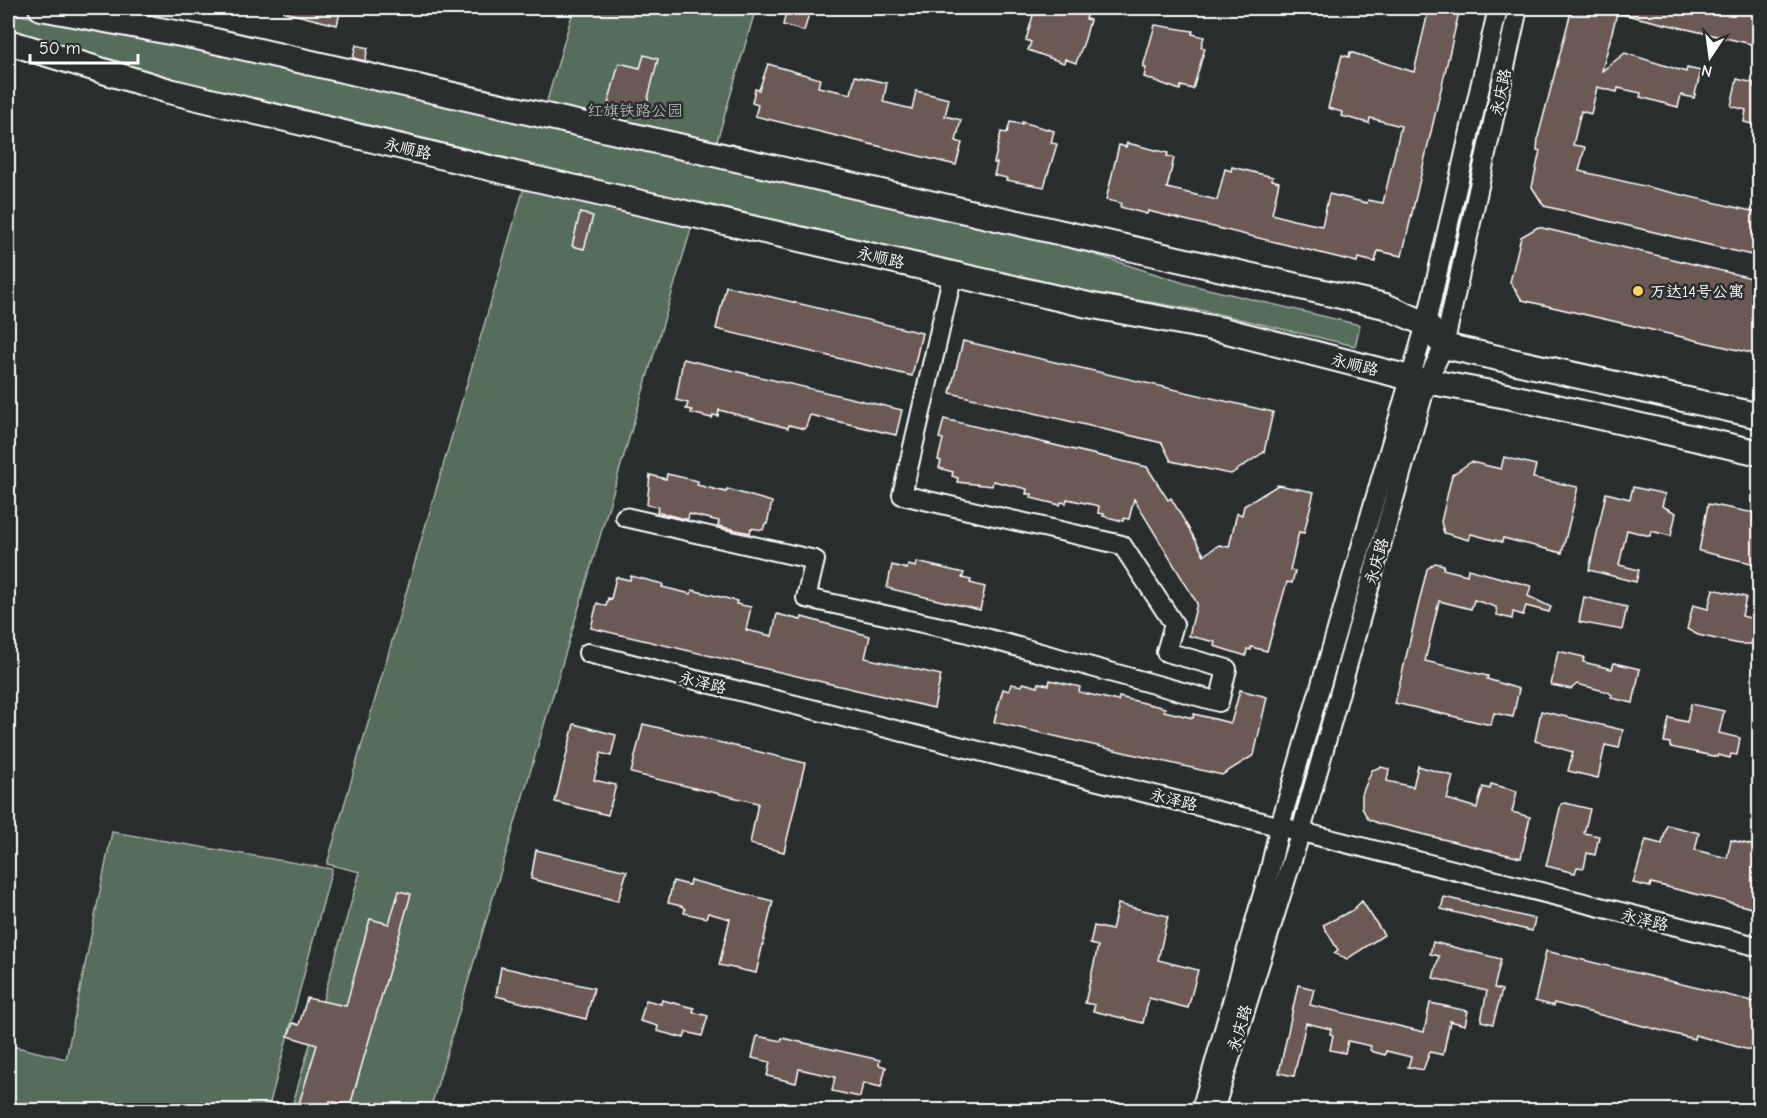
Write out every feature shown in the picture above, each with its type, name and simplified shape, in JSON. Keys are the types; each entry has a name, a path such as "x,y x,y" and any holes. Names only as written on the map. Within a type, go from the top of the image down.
{"main road":[{"path":"48,8 197,37 1374,303 1426,324 1444,346 1760,416"},
{"name":"永顺路","path":"10,43 169,92 1088,306 1223,330 1419,379 1512,397 1760,453"}],"street":[{"name":"永庆路","path":"1214,1110 1301,831 1419,379 1426,324 1498,8"},
{"name":"永庆路","path":"1201,1110 1270,869 1280,825 1419,379 1444,346 1518,8"},
{"path":"625,517 815,560 807,598 964,632 1219,702 1227,669 1166,652 1173,624 1122,545 902,495 953,273"},
{"name":"永泽路","path":"588,653 1760,947"}],"green space":[{"name":"红旗铁路公园","path":"574,8 756,8 710,165 1090,253 1187,284 1360,325 1355,346 1210,312 1082,291 699,202 430,1110 291,1110 360,872 327,864 531,164 206,88 8,29 8,13 214,50 540,125"},
{"path":"112,832 332,869 268,1110 8,1110 8,1045 66,1059"}],"building":[{"path":"284,8 341,8 337,25 284,12"},
{"path":"787,8 809,14 804,31 783,25"},
{"path":"1035,8 1089,10 1086,19 1090,20 1076,63 1065,59 1064,63 1028,50 1031,42 1026,40"},
{"path":"1429,8 1460,8 1402,256 1378,251 1375,262 1358,258 1357,262 1148,211 1147,214 1120,207 1121,203 1106,200 1119,145 1126,147 1127,143 1168,153 1167,156 1174,158 1167,188 1217,200 1225,169 1231,171 1232,167 1273,177 1272,180 1279,182 1272,214 1293,220 1322,226 1329,194 1367,203 1368,200 1383,203 1401,126 1370,118 1369,123 1341,116 1342,112 1328,108 1342,55 1349,57 1350,52 1414,72"},
{"path":"1572,8 1732,8 1745,10 1760,8 1760,46 1617,13 1602,71 1625,53 1686,72 1687,68 1701,71 1694,98 1681,95 1678,107 1640,97 1641,93 1618,88 1617,92 1597,87 1591,114 1581,111 1573,145 1585,147 1579,171 1760,213 1760,257 1544,206 1532,187 1540,151 1537,150 1538,137"},
{"path":"1155,25 1193,31 1192,34 1204,37 1201,47 1205,48 1193,89 1181,86 1180,90 1144,77 1146,68 1143,67"},
{"path":"356,45 368,48 365,61 353,58"},
{"path":"644,55 658,59 644,114 608,104 619,63 640,68"},
{"path":"768,64 820,79 818,87 851,94 855,76 887,83 883,102 912,109 916,91 949,99 945,116 961,120 956,141 962,143 956,165 755,116 758,105 752,103 755,89 759,90"},
{"path":"1737,79 1754,83 1754,87 1760,88 1760,126 1744,122 1746,110 1731,106"},
{"path":"1010,122 1022,124 1022,122 1054,131 1051,143 1057,144 1044,187 1006,180 1007,178 994,175 997,163 994,163 1001,132 1007,133"},
{"path":"580,213 593,216 584,249 572,246"},
{"name":"万达14号公寓","path":"1538,227 1760,280 1760,355 1522,300 1510,282 1521,237"},
{"path":"726,286 922,333 912,376 716,329"},
{"path":"963,341 1273,412 1264,452 1231,474 1225,473 1171,461 1162,443 950,393"},
{"path":"683,359 902,410 896,435 810,415 805,429 789,425 788,428 719,410 718,416 713,415 712,418 691,413 692,410 686,409 688,403 676,400"},
{"path":"944,419 1147,467 1168,500 1171,498 1204,555 1219,545 1229,547 1237,513 1242,515 1244,506 1278,485 1314,492 1304,533 1299,532 1290,570 1295,571 1292,583 1287,582 1267,651 1251,647 1251,650 1247,649 1246,656 1214,646 1215,642 1189,636 1197,603 1134,499 1129,519 1124,518 1123,521 1098,513 1099,506 1067,499 1066,503 1061,502 1060,505 1031,498 1032,494 1026,494 1027,489 993,481 992,486 957,482 958,478 952,476 953,472 939,468 941,461 938,460 943,439 939,438"},
{"path":"1504,457 1536,465 1533,478 1578,487 1562,553 1503,538 1502,542 1471,534 1469,540 1444,533 1441,522 1452,475 1471,462 1501,469"},
{"path":"667,474 698,481 697,485 726,492 727,489 772,502 767,524 763,530 751,528 750,533 718,526 719,521 689,514 688,519 684,519 657,512 658,507 647,505 650,475 666,479"},
{"path":"1633,487 1665,494 1662,506 1676,513 1671,536 1651,531 1650,536 1627,530 1619,565 1639,570 1636,582 1589,570 1606,493 1630,499"},
{"path":"1708,504 1760,514 1760,565 1699,551"},
{"path":"917,562 964,573 962,578 985,587 980,610 887,588 892,565 907,569 908,565 916,567"},
{"path":"1435,563 1444,565 1443,569 1467,575 1468,569 1531,586 1528,596 1551,607 1549,612 1526,606 1523,615 1513,612 1512,619 1497,615 1496,607 1474,600 1471,609 1439,601 1425,661 1488,676 1487,679 1519,689 1513,717 1494,713 1491,725 1395,703 1427,569"},
{"path":"631,576 663,584 662,587 691,594 692,590 737,601 736,604 751,607 746,630 772,636 777,614 801,620 802,617 870,636 865,658 941,675 934,708 591,628 597,603 606,606 608,598 611,599 616,577 630,580"},
{"path":"1713,589 1746,597 1742,616 1758,620 1752,644 1739,644 1698,635 1687,629 1693,605 1708,609"},
{"path":"1584,597 1627,607 1622,630 1579,622"},
{"path":"1558,651 1584,657 1583,662 1612,669 1614,663 1640,669 1633,703 1611,698 1612,695 1608,692 1577,684 1571,689 1551,685"},
{"path":"1050,680 1080,687 1079,692 1118,701 1119,697 1165,708 1164,711 1193,718 1194,714 1231,723 1240,690 1267,697 1254,755 1222,775 994,722 1003,689 1009,691 1011,684 1022,686 1023,683 1038,687 1039,683 1049,685"},
{"path":"1691,704 1724,711 1719,733 1740,738 1737,755 1731,754 1730,758 1718,755 1718,757 1670,747 1670,743 1664,742 1669,718 1687,722"},
{"path":"1541,711 1623,730 1619,748 1605,745 1598,778 1568,771 1573,752 1535,741"},
{"path":"574,724 616,735 611,756 601,753 594,780 616,785 608,815 555,802"},
{"path":"643,724 805,763 784,852 750,844 758,803 631,773"},
{"path":"1418,766 1453,776 1447,799 1477,808 1483,787 1490,789 1491,784 1517,791 1512,812 1530,817 1521,858 1380,824 1368,819 1362,808 1362,794 1372,770 1381,767 1389,769 1387,781 1413,787"},
{"path":"1561,804 1590,809 1584,833 1599,836 1595,855 1587,853 1584,868 1577,867 1575,873 1546,866"},
{"path":"1667,825 1699,833 1695,850 1727,858 1731,840 1760,847 1760,910 1651,883 1650,887 1633,883 1646,840 1662,844"},
{"path":"536,850 627,871 618,901 531,879"},
{"path":"690,880 773,901 756,973 719,965 730,919 708,913 706,918 684,913 685,909 681,906 668,903 673,881 689,885"},
{"path":"399,891 411,894 350,1106 330,1101 327,1110 297,1110 317,1045 288,1036 293,1023 299,1025 307,998 346,1006 370,919 389,924"},
{"path":"1444,897 1535,919 1532,931 1441,909"},
{"path":"1362,901 1384,935 1347,959 1334,953 1338,950 1323,925 1353,910"},
{"path":"1118,904 1168,916 1158,960 1198,970 1188,1008 1149,998 1143,1023 1093,1011 1095,1005 1085,1003 1098,946 1090,944 1094,926 1112,930"},
{"path":"1433,942 1501,959 1494,988 1502,990 1493,1024 1481,1021 1487,991 1433,978 1439,956 1430,954"},
{"path":"1546,951 1760,1003 1760,1053 1695,1035 1694,1039 1554,1003 1554,1006 1535,1001"},
{"path":"501,967 594,988 586,1019 496,996"},
{"path":"1298,985 1314,989 1310,1005 1424,1032 1430,1003 1468,1011 1465,1025 1450,1021 1443,1055 1430,1052 1423,1070 1408,1067 1411,1057 1386,1051 1385,1055 1370,1050 1371,1046 1348,1041 1345,1053 1330,1050 1333,1035 1330,1034 1331,1029 1306,1023 1294,1076 1279,1073"},
{"path":"646,1000 661,1004 662,1000 694,1008 693,1012 708,1016 702,1036 686,1032 684,1038 657,1031 658,1026 640,1021"},
{"path":"757,1036 781,1041 782,1038 880,1060 879,1065 886,1067 881,1087 863,1083 860,1097 832,1091 835,1077 799,1069 796,1083 767,1076 770,1062 752,1058"}],"place":[{"name":"万达14号公寓","path":"1638,291"}]}
